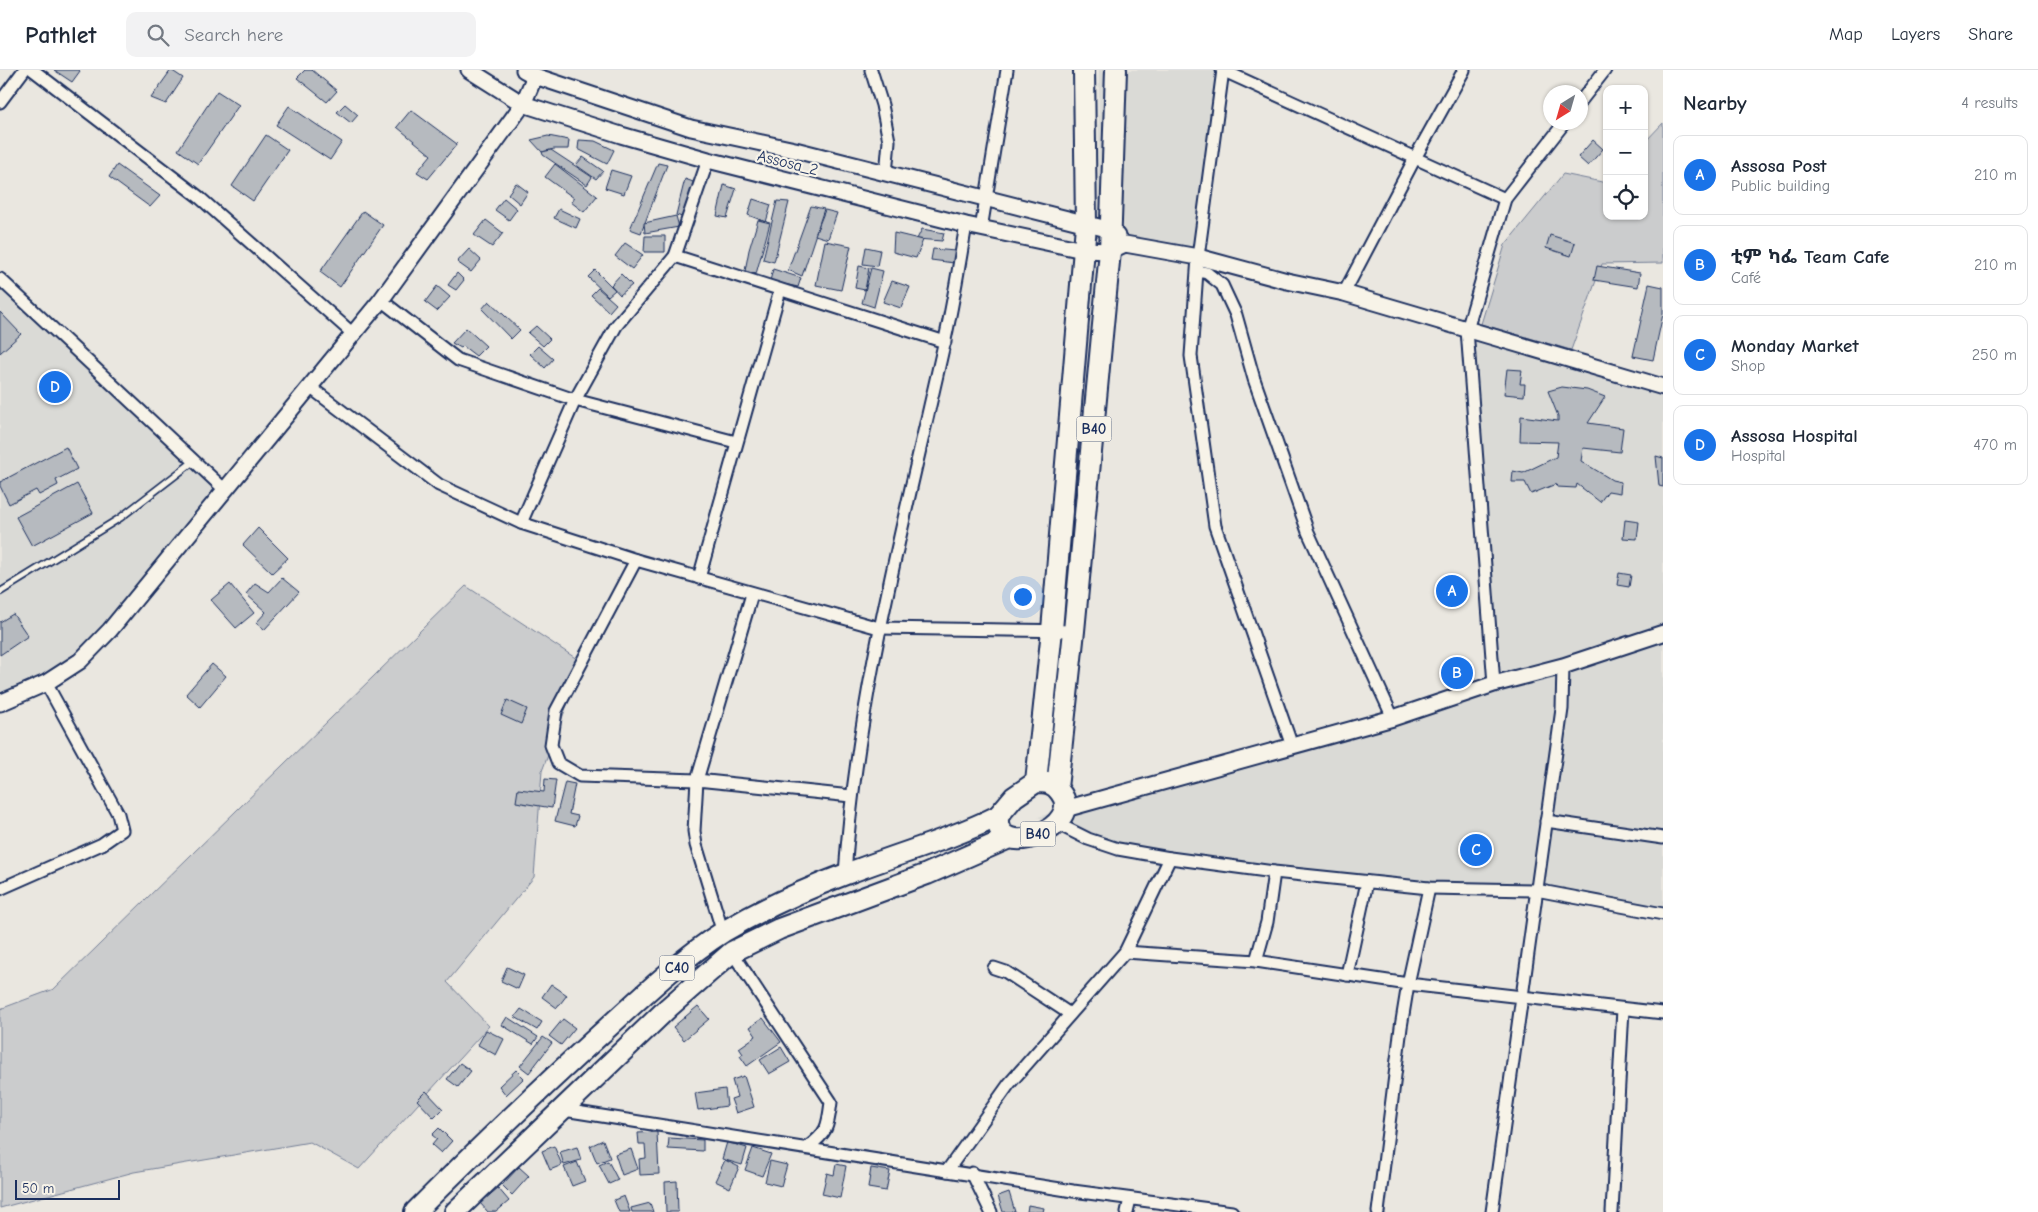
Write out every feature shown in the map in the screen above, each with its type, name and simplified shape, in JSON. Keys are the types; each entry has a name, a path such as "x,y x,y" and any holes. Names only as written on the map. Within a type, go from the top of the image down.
{"highway":[{"name":"B40","path":"1084,70 1086,225 1052,630 1036,782 1014,797 998,816 1000,829 1010,838 1016,840 1036,835 1060,816 1066,801 1057,788 1115,242 1116,70"},
{"path":"1036,782 1044,782 1057,788"},
{"name":"C40","path":"415,1212 550,1080 652,989 723,933 765,910 845,874 968,831 998,816"},
{"name":"C40","path":"455,1212 564,1110 669,1007 732,952 779,929 927,874 1010,838"},
{"path":"652,989 669,1007"}],"street":[{"path":"0,102 24,70"},
{"path":"33,70 199,197 352,333"},
{"name":"Assosa_2","path":"469,70 523,104 620,135 708,160 974,227 1083,250 1115,242"},
{"path":"871,70 882,104 888,140 886,174"},
{"path":"845,874 852,796 879,628 945,342 974,227 986,200 1007,70"},
{"path":"1292,746 1215,526 1192,356 1198,264 1222,70 1506,199"},
{"path":"1344,293 1464,70"},
{"path":"1588,92 1605,70"},
{"path":"0,703 46,683 80,661 110,630 381,300 523,104 529,73"},
{"name":"Assosa_2","path":"529,73 691,128 795,150 1086,225 1115,242"},
{"path":"1494,684 1467,330 1506,199 1559,130"},
{"path":"520,523 575,400 616,326 675,256 708,160"},
{"path":"1115,242 1198,264 1344,293 1663,387"},
{"path":"675,256 945,342"},
{"path":"1198,264 1222,285 1236,315 1254,379 1308,532 1393,718"},
{"path":"0,279 225,490"},
{"path":"699,578 780,290"},
{"path":"381,300 458,360 575,400 736,442"},
{"path":"310,387 439,485 520,523 752,594 879,628 1074,631"},
{"path":"636,560 556,712 551,745 558,763 580,776 698,780 852,796"},
{"path":"723,933 696,844 694,830 698,780 752,594"},
{"path":"1060,816 1292,746 1393,718 1494,684 1563,666 1663,633"},
{"path":"1492,1212 1562,709 1563,666"},
{"path":"0,889 102,844 122,830 118,814 46,683"},
{"path":"1060,816 1088,839 1118,849 1170,858 1274,872 1429,888 1536,890 1663,914"},
{"path":"1546,821 1663,838"},
{"path":"947,1171 1009,1084 1125,952 1170,858"},
{"path":"1256,961 1267,922 1274,872"},
{"path":"1346,975 1367,882"},
{"path":"1378,1212 1408,984 1429,888"},
{"path":"732,952 831,1102 828,1125 822,1137 808,1147"},
{"path":"1125,952 1256,961 1408,984 1663,1013"},
{"path":"994,968 1006,972 1070,1014"},
{"path":"1612,1212 1623,1009"},
{"path":"564,1110 1130,1199 1232,1212"},
{"path":"972,1173 991,1212"},
{"path":"1127,1212 1130,1199"}],"lane":[{"path":"0,592 120,518 194,461"}],"shaded area":[{"path":"1099,70 1216,70 1200,258 1098,244"},
{"path":"1663,123 1663,263 1602,264 1571,350 1481,324 1505,245 1563,174 1603,182 1603,220 1648,220 1648,139"},
{"path":"0,283 220,491 102,631 39,680 0,697"},
{"path":"1468,333 1663,388 1663,917 1536,895 1122,850 1038,817 1499,685"},
{"path":"466,586 583,663 542,771 534,877 447,982 489,1026 359,1169 310,1142 134,1172 0,1208 0,1009 54,989"}],"building":[{"path":"54,70 79,70 80,71 72,82"},
{"path":"171,70 183,78 166,104 151,98"},
{"path":"305,70 312,70 337,91 327,102 297,78"},
{"path":"217,91 239,105 198,164 178,150"},
{"path":"345,104 358,115 351,123 337,112"},
{"path":"289,106 342,142 330,160 276,125"},
{"path":"411,110 457,144 428,179 417,172 431,155 397,127"},
{"path":"266,135 288,150 253,201 232,186"},
{"path":"548,136 569,140 568,149 554,149 542,152 531,140"},
{"path":"579,140 595,141 614,150 607,164 578,149"},
{"path":"1593,140 1603,149 1588,166 1578,157"},
{"path":"551,150 592,177 587,185 543,155 542,152"},
{"path":"583,157 603,171 596,179 576,165"},
{"path":"658,163 667,165 641,233 630,229"},
{"path":"555,164 597,196 584,212 571,202 574,198 545,177"},
{"path":"117,165 160,196 150,207 109,177"},
{"path":"611,170 631,176 624,194 605,188"},
{"path":"685,179 696,183 685,218 676,215"},
{"path":"516,183 528,192 520,204 508,194"},
{"path":"724,185 736,189 727,218 717,216"},
{"path":"504,198 517,209 509,220 495,210"},
{"path":"753,199 771,205 766,222 748,215"},
{"path":"777,201 789,202 774,262 763,259"},
{"path":"811,206 824,209 802,276 788,270"},
{"path":"559,209 580,219 576,228 554,218"},
{"path":"825,210 837,213 828,239 815,235"},
{"path":"363,211 383,225 340,287 320,272"},
{"path":"676,216 679,227 645,233 644,223"},
{"path":"486,220 503,233 492,247 474,235"},
{"path":"758,220 770,223 756,274 745,271"},
{"path":"922,229 944,233 942,241 917,239"},
{"path":"894,233 923,240 916,258 893,252"},
{"path":"1550,235 1575,243 1571,256 1546,248"},
{"path":"645,236 665,236 665,252 644,252"},
{"path":"825,241 851,246 841,290 816,285"},
{"path":"625,243 643,255 632,269 615,256"},
{"path":"866,247 880,250 877,266 863,264"},
{"path":"469,249 481,260 471,272 457,262"},
{"path":"933,249 955,251 954,263 931,260"},
{"path":"859,266 869,268 865,290 855,288"},
{"path":"1597,266 1640,273 1638,287 1594,280"},
{"path":"871,268 883,271 874,307 862,303"},
{"path":"773,269 801,278 798,287 770,281"},
{"path":"595,270 615,290 608,296 588,277"},
{"path":"457,273 464,280 456,290 448,285"},
{"path":"621,274 632,285 620,295 611,285"},
{"path":"892,281 910,287 901,308 883,302"},
{"path":"1649,284 1663,287 1663,314 1653,360 1633,356"},
{"path":"437,286 450,297 437,311 425,302"},
{"path":"598,288 616,304 609,312 591,295"},
{"path":"489,301 520,330 511,339 482,309"},
{"path":"0,312 21,334 0,353"},
{"path":"536,326 550,339 543,346 528,333"},
{"path":"466,328 486,346 476,356 463,346 461,348 452,343"},
{"path":"538,346 553,359 545,368 530,354"},
{"path":"1507,369 1522,370 1520,384 1525,384 1524,396 1504,394"},
{"path":"1562,387 1587,390 1605,397 1588,423 1623,428 1620,452 1583,448 1581,461 1612,480 1621,482 1620,493 1608,491 1600,502 1577,484 1576,488 1557,487 1556,484 1531,494 1525,482 1512,482 1513,471 1523,473 1556,457 1558,442 1520,441 1521,416 1558,421 1558,416 1548,391"},
{"path":"66,447 77,469 56,480 58,485 39,495 36,490 9,504 0,486 0,482"},
{"path":"1656,456 1663,458 1663,487 1659,486"},
{"path":"77,484 93,513 32,546 16,517"},
{"path":"1625,520 1639,522 1637,539 1623,538"},
{"path":"258,528 288,558 272,573 243,545"},
{"path":"1619,573 1631,575 1629,587 1617,585"},
{"path":"282,578 299,592 264,630 256,623 266,612 246,594 255,583 269,592"},
{"path":"230,584 254,613 236,628 211,600"},
{"path":"13,614 28,636 0,655 0,622"},
{"path":"212,664 226,676 200,707 186,694"},
{"path":"507,700 527,709 521,724 501,715"},
{"path":"545,779 556,780 552,808 516,802 518,789 544,792"},
{"path":"565,782 575,784 569,814 578,816 575,826 555,821"},
{"path":"507,967 524,975 518,989 501,981"},
{"path":"551,984 567,995 557,1008 542,997"},
{"path":"698,1006 709,1019 684,1040 673,1027"},
{"path":"521,1009 542,1022 537,1030 515,1017"},
{"path":"507,1017 538,1037 533,1044 502,1025"},
{"path":"763,1018 781,1042 747,1066 740,1056 743,1054 739,1048 756,1036 750,1027"},
{"path":"563,1019 575,1028 561,1045 549,1036"},
{"path":"486,1030 504,1039 496,1055 478,1045"},
{"path":"543,1037 552,1043 529,1073 520,1066"},
{"path":"781,1047 790,1062 769,1074 760,1060"},
{"path":"460,1063 471,1071 458,1087 447,1079"},
{"path":"516,1070 524,1078 506,1095 499,1086"},
{"path":"744,1076 754,1107 736,1113 731,1099 737,1097 732,1080"},
{"path":"725,1089 727,1106 698,1110 695,1093"},
{"path":"426,1091 443,1109 434,1118 417,1100"},
{"path":"439,1128 452,1141 441,1153 432,1145 437,1139 432,1135"},
{"path":"657,1132 659,1174 640,1175 639,1159 646,1158 645,1144 639,1144 638,1133"},
{"path":"669,1138 703,1140 703,1151 668,1149"},
{"path":"603,1140 610,1158 597,1163 590,1146"},
{"path":"727,1142 747,1148 742,1165 722,1159"},
{"path":"554,1146 562,1165 550,1170 542,1151"},
{"path":"577,1147 581,1160 564,1165 560,1152"},
{"path":"753,1148 771,1154 762,1176 745,1170"},
{"path":"631,1149 638,1169 622,1175 615,1154"},
{"path":"725,1160 739,1167 730,1188 715,1181"},
{"path":"608,1161 618,1180 609,1184 599,1165"},
{"path":"770,1161 787,1165 781,1186 765,1182"},
{"path":"577,1162 585,1181 572,1186 564,1167"},
{"path":"836,1164 846,1166 840,1198 822,1194 827,1173 834,1175"},
{"path":"519,1167 529,1176 512,1195 502,1185"},
{"path":"871,1168 890,1171 886,1191 868,1188"},
{"path":"677,1181 678,1212 666,1212 665,1182"},
{"path":"498,1188 509,1201 496,1212 488,1212 480,1203"},
{"path":"1009,1192 1015,1212 1003,1212 998,1196"},
{"path":"624,1196 630,1212 619,1212 614,1200"},
{"path":"650,1203 653,1212 632,1212 631,1208"},
{"path":"1028,1205 1044,1208 1043,1212 1027,1212"}],"place":[{"name":"Assosa Hospital","path":"55,387"},
{"name":"Assosa Post","path":"1452,591"},
{"name":"ቲም ካፌ Team Cafe","path":"1457,673"},
{"name":"Monday Market","path":"1476,850"}]}
